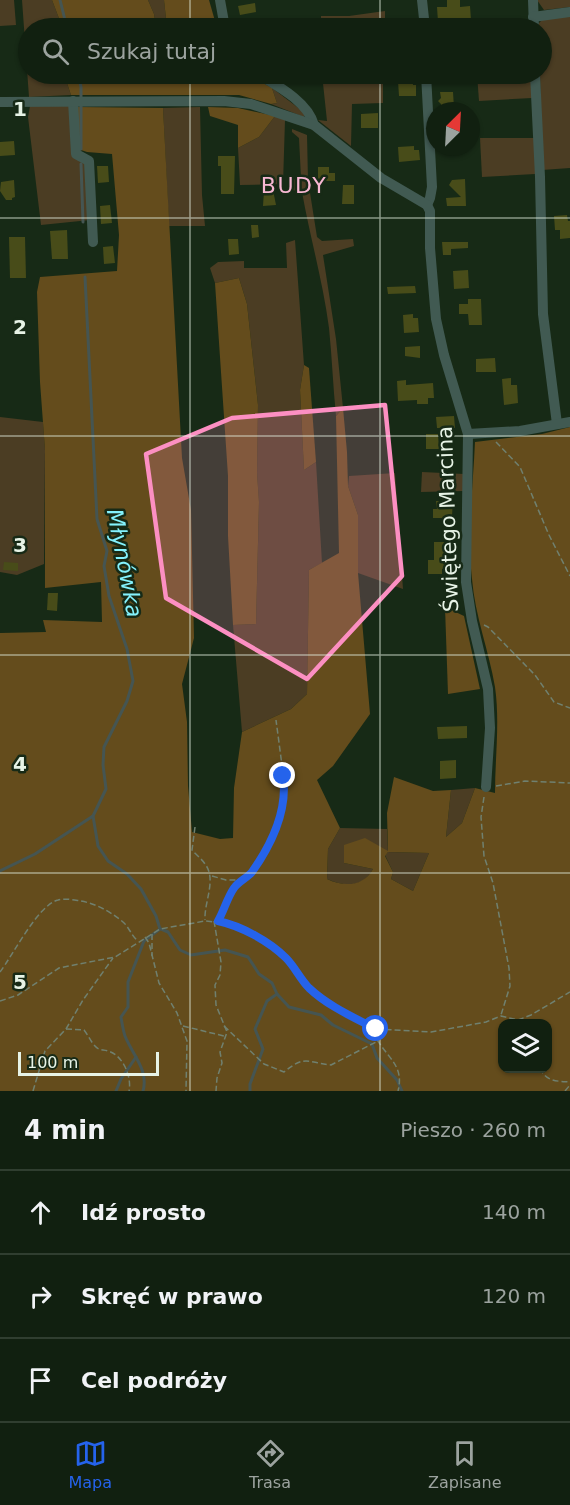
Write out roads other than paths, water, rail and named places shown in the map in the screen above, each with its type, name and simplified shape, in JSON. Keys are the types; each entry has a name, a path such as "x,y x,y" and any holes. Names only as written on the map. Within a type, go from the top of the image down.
{"street":[{"path":"220,0 223,18"},
{"path":"422,0 424,18"},
{"path":"533,0 533,18"},
{"path":"550,18 570,12"},
{"path":"274,84 311,114 314,125"},
{"name":"Świętego Marcina","path":"427,84 432,188 426,205 430,211 430,248 436,320 444,356 468,434 466,582 472,621 488,689 490,729 486,787"},
{"path":"535,84 543,314 557,424"},
{"path":"0,102 87,100 251,104 314,125 381,178 426,205"},
{"path":"73,101 76,154 89,161 93,242"},
{"path":"468,434 488,434 570,422"}],"waterway":[{"name":"Młynówka","path":"60,0 64,18"},
{"name":"Młynówka","path":"80,84 81,99"},
{"name":"Młynówka","path":"81,106 81,149"},
{"name":"Młynówka","path":"81,164 83,222"},
{"name":"Młynówka","path":"85,277 97,519 107,551 104,566 109,596 127,649 133,681 127,701 104,747 103,765 106,789 93,816 98,846 108,861 127,874 141,889 156,916 160,929 144,941 128,982 128,1007 121,1017 125,1036 142,1069 143,1091"},
{"path":"0,871 35,854 93,816"},
{"path":"161,929 168,932 180,950 191,955 225,950 248,957 259,974 272,983 277,994 267,1001 255,1029 263,1049 250,1084 250,1091"},
{"path":"277,994 289,1007 321,1015 333,1025 372,1044 377,1058 397,1080 402,1091"},
{"path":"116,1091 136,1057"}],"district":[{"name":"BUDY","path":"294,185"}]}
